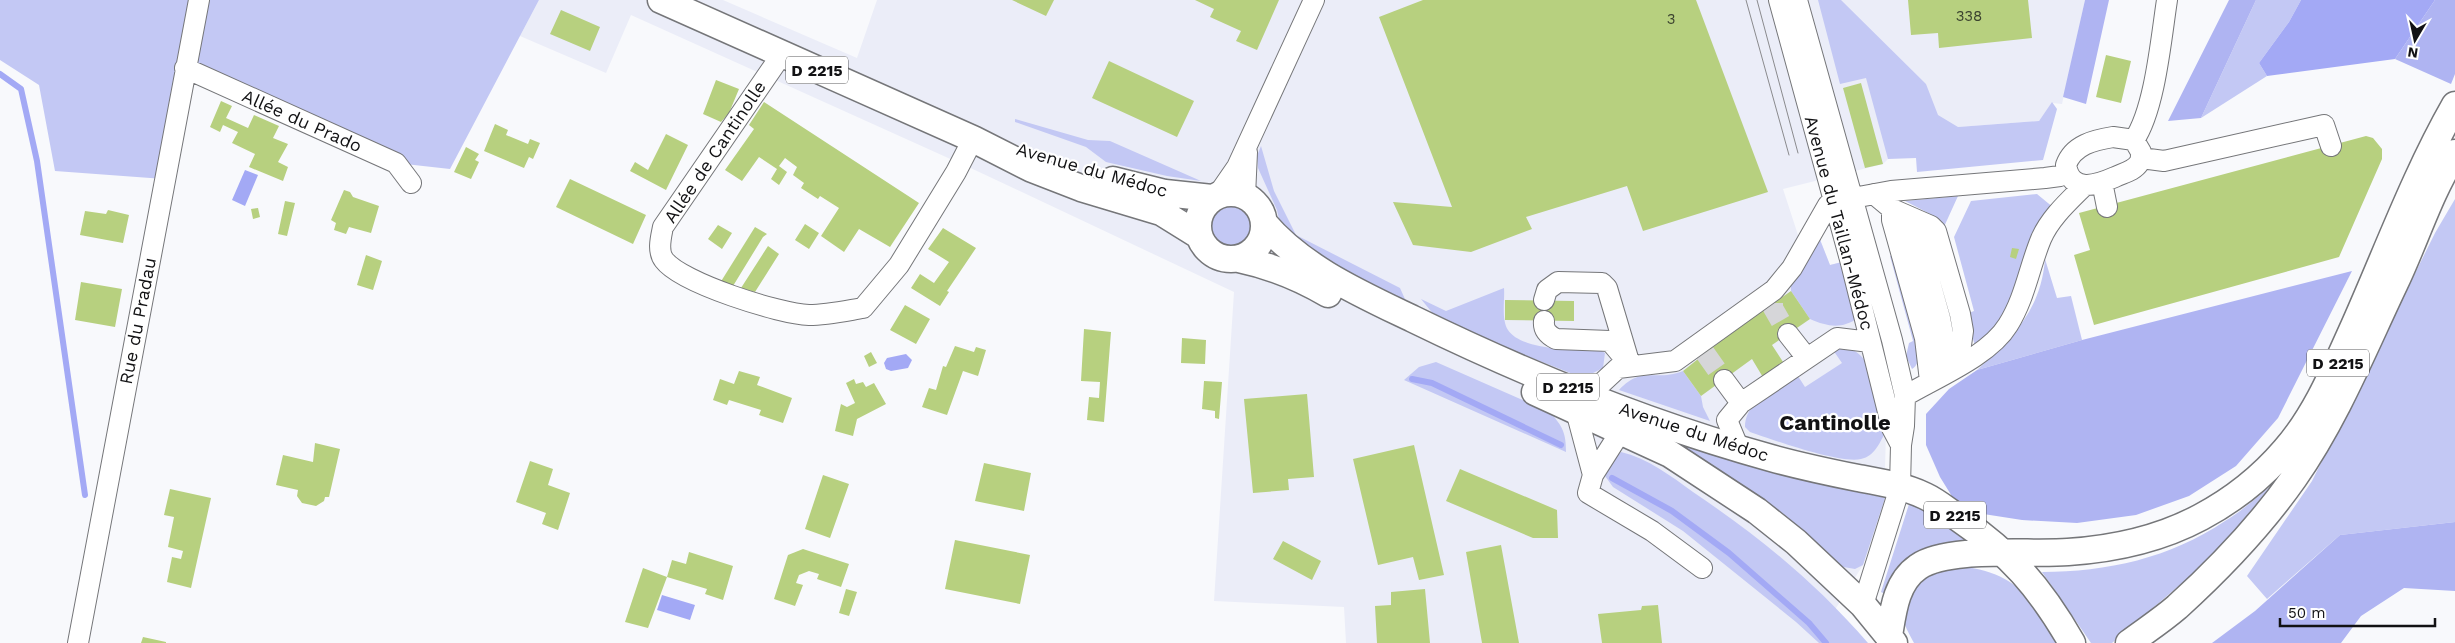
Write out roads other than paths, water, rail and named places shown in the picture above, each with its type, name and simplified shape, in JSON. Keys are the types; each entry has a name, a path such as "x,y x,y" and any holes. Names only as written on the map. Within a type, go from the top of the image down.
{"main road":[{"name":"Avenue du Médoc","path":"661,0 973,140 1032,169 1081,188 1161,212 1198,235"},
{"name":"D 2215","path":"1891,640 1898,593 1909,575 1918,567 1943,557 2067,552 2131,543 2164,533 2200,518 2237,496 2259,477 2286,449 2307,420 2333,374 2423,169 2455,105"},
{"name":"D 2215","path":"2423,169 2455,126"},
{"name":"Avenue du Médoc","path":"973,140 1019,149 1100,176 1165,193 1215,197"},
{"name":"D 2215","path":"2129,643 2176,607 2253,531 2295,477 2322,432 2348,382 2404,263 2426,205 2455,153"},
{"name":"D 2215","path":"2404,263 2455,182"},
{"path":"1236,193 1245,196 1255,203 1262,212 1264,233 1255,250 1239,259 1221,259 1203,245 1198,235 1200,214 1215,197 1236,193"},
{"name":"Avenue du Médoc","path":"1264,223 1282,244 1306,261 1382,304 1583,403 1621,431 1670,454 1758,511 1796,542 1863,605 1891,640"},
{"name":"Avenue du Médoc","path":"1239,259 1270,266 1302,279 1370,318 1583,403 1811,468 1900,487 1928,496 1980,533 2004,554 2040,591 2072,643"},
{"path":"2149,643 2176,607"}],"street":[{"name":"Rue du Pradau","path":"78,643 198,0"},
{"path":"1215,197 1237,167 1314,0"},
{"name":"Avenue du Taillan-Médoc","path":"1779,0 1843,200 1892,340 1905,396 1900,487 1863,605"},
{"name":"Avenue du Taillan-Médoc","path":"1797,0 1843,200 1870,342 1892,428 1901,445"},
{"path":"1905,396 1993,343 2008,326 2023,297 2041,239 2051,222 2093,184 2132,169 2151,93 2168,0"},
{"name":"Allée de Cantinolle","path":"782,54 663,227 659,242 663,259 678,272 734,298 808,315 863,308 898,266 956,172 973,140"},
{"name":"Allée du Prado","path":"185,68 396,163 411,183"},
{"path":"2067,172 2066,165 2069,158 2078,148 2099,139 2113,137 2164,161 2326,116 2331,146"},
{"path":"1245,196 1246,156 1250,140"},
{"path":"2067,172 2093,184 2107,207"},
{"path":"1593,475 1583,403 1618,368 1630,365 1670,363 1702,349 1774,296 1828,205 1874,194 2045,178 2060,176 2067,172"},
{"path":"1874,194 1892,209 1931,226 1939,238 1963,331 1943,374"},
{"path":"1892,209 1892,220 1925,338 1943,374"},
{"path":"1544,300 1547,290 1558,282 1602,283 1607,288 1630,365"},
{"path":"1544,320 1545,331 1549,336 1556,339 1610,341 1630,365"},
{"path":"1788,334 1806,357"},
{"path":"1739,448 1727,420 1741,403 1806,357 1837,338 1870,342"},
{"path":"1724,380 1741,403"},
{"path":"1621,431 1593,475 1588,493 1652,531 1702,568"}],"waterway":[{"path":"0,74 21,89 37,161 85,495"},
{"path":"1412,379 1432,383 1561,445"},
{"path":"1612,478 1672,511 1729,553 1809,623 1826,643"}],"tunnel":[{"path":"1773,303 1773,308 1788,334"},
{"path":"1705,353 1724,380"}],"tram line":[{"path":"1746,0 1789,155"},
{"path":"1757,0 1798,153"}],"district":[{"name":"Cantinolle","path":"1835,422"}]}
